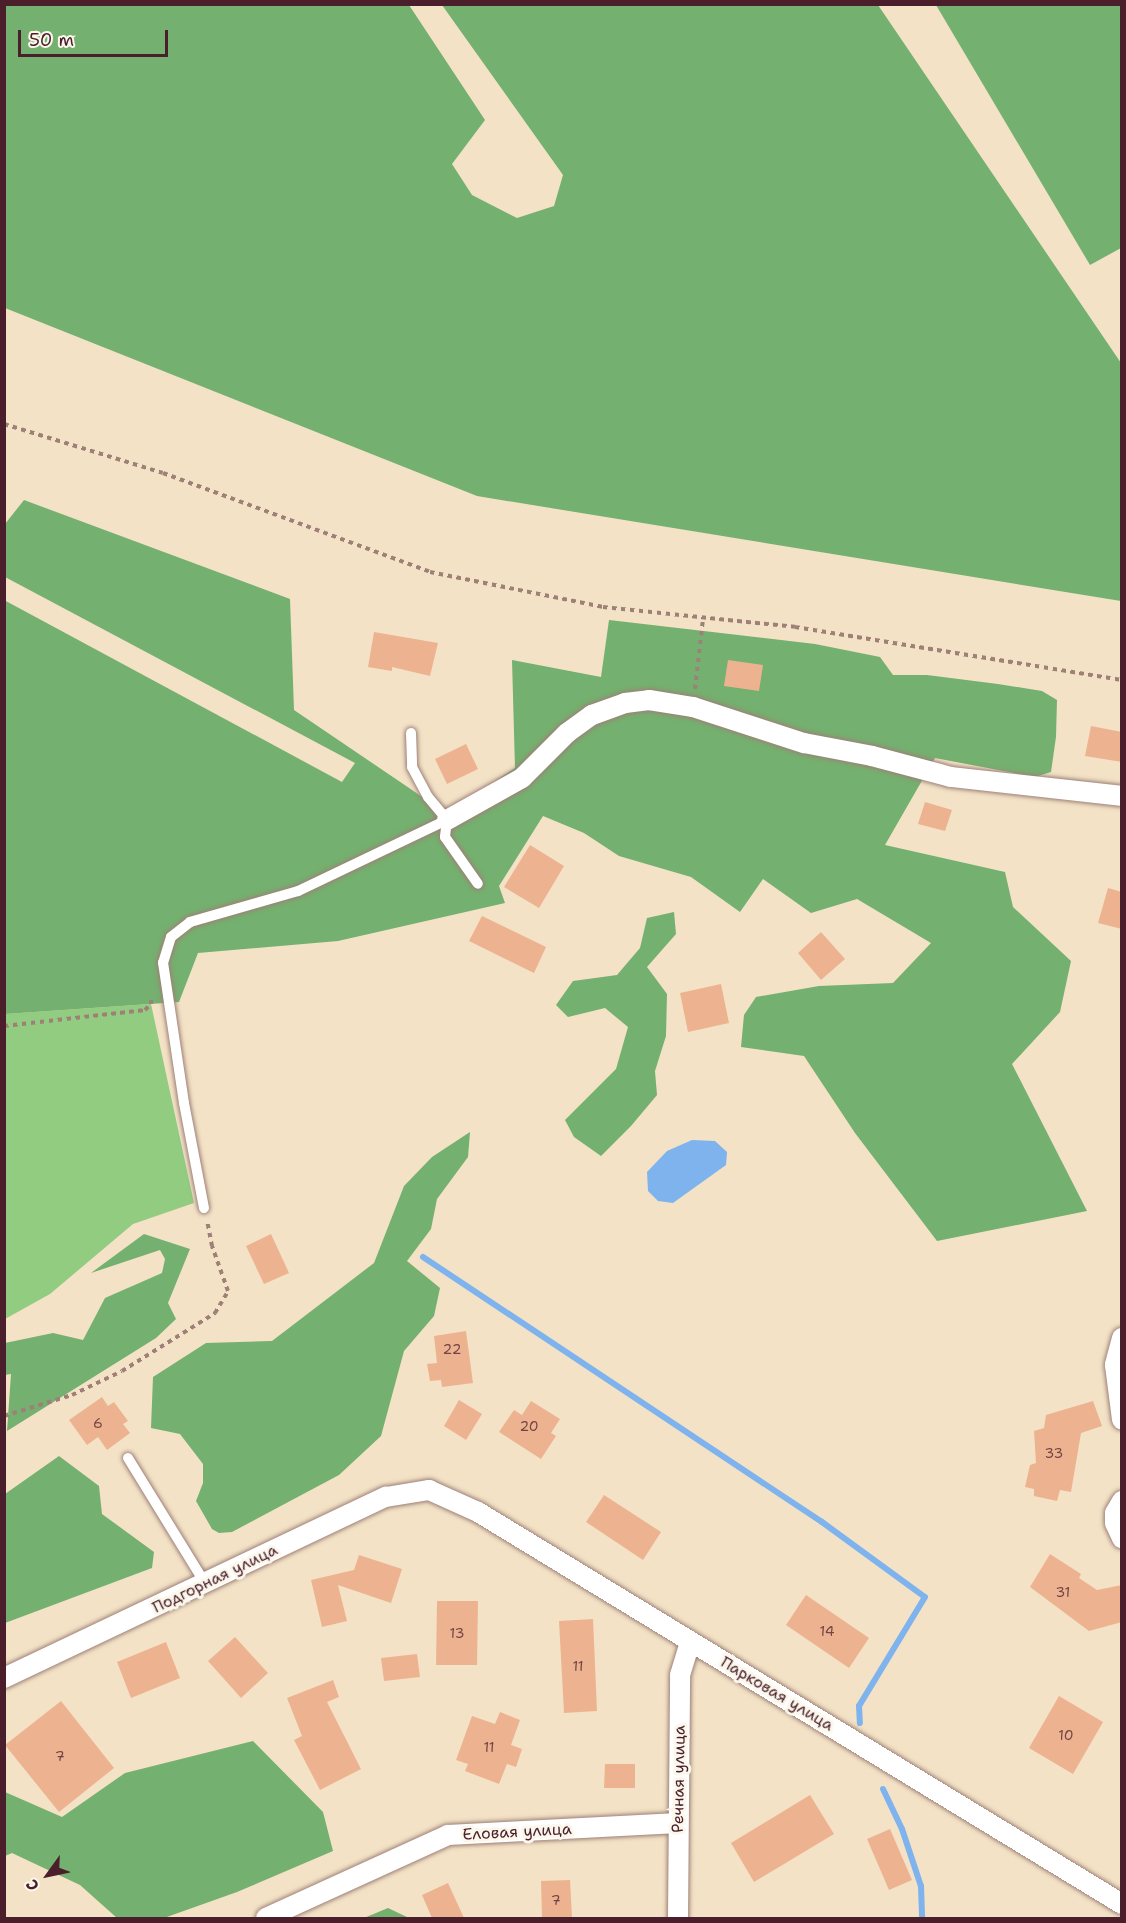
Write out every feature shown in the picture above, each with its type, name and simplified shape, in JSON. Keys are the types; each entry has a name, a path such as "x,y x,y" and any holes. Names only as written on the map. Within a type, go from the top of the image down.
{"street":[{"path":"447,820 522,778 567,733 592,715 625,703 649,700 693,708 804,742 872,756 951,777 1122,796"},
{"path":"1122,1338 1115,1365 1122,1420"},
{"name":"Подгорная улица","path":"4,1678 206,1585 386,1497 429,1490"},
{"name":"Парковая улица","path":"429,1490 478,1512 1122,1904"},
{"path":"1122,1501 1115,1514 1115,1523 1122,1538"},
{"name":"Речная улица","path":"678,1918 680,1675 690,1642"},
{"name":"Еловая улица","path":"266,1918 448,1835 678,1823"}],"lane":[{"path":"411,733 412,767 428,797 447,820 445,837 477,884"},
{"path":"204,1208 184,1102 164,963 171,938 190,922 298,891 447,820"},
{"path":"128,1458 206,1585"}],"path":[{"path":"4,424 163,473 430,572 603,607 795,627 1122,680"},
{"path":"693,708 703,619"},
{"path":"4,1026 145,1010"},
{"path":"4,1416 72,1395 122,1371 215,1313 228,1291 212,1246 204,1208"}],"green space":[{"path":"5,4 409,5 485,120 452,164 472,195 517,218 554,206 563,175 442,5 878,5 1121,363 1121,601 477,496 5,308"},
{"path":"936,5 1121,5 1121,248 1090,265"},
{"path":"24,500 290,599 294,710 446,813 515,768 512,660 601,677 609,620 815,644 880,657 893,675 927,675 998,684 1042,691 1057,700 1056,737 1051,772 1035,777 935,758 885,845 1005,872 1013,907 1071,961 1060,1012 1012,1064 1087,1211 937,1241 855,1133 804,1056 741,1047 744,1015 756,997 819,986 893,983 931,943 857,899 811,913 763,879 740,912 691,877 619,856 584,833 543,816 499,886 505,903 338,941 198,953 179,1002 5,1014 4,600 342,782 355,763 5,577 5,524"},
{"path":"674,912 676,934 647,967 667,994 666,1036 655,1071 657,1095 631,1126 601,1156 574,1137 565,1120 616,1069 628,1027 605,1008 568,1017 556,1005 573,981 617,975 640,948 647,918"},
{"path":"151,1004 194,1203 133,1224 50,1294 5,1319 5,1014"},
{"path":"470,1132 468,1157 437,1199 431,1229 407,1261 440,1288 434,1316 404,1351 381,1436 339,1475 232,1532 219,1533 212,1529 196,1501 203,1483 203,1464 180,1434 151,1428 153,1377 206,1343 272,1341 374,1263 404,1186 432,1157"},
{"path":"144,1234 190,1249 168,1303 176,1319 156,1338 7,1431 11,1374 5,1375 5,1343 53,1333 83,1340 105,1298 162,1273 165,1259 160,1250 91,1273"},
{"path":"59,1456 99,1486 102,1514 154,1552 152,1568 5,1623 5,1494"},
{"path":"253,1741 323,1812 333,1851 237,1892 164,1918 117,1918 80,1885 12,1853 5,1856 5,1792 62,1817 125,1773"},
{"path":"388,1908 409,1918 364,1918"}],"water":[{"path":"692,1140 715,1141 727,1152 726,1165 673,1203 658,1201 648,1191 647,1172 667,1151"}],"building":[{"path":"374,632 438,643 430,676 392,667 392,671 368,667"},
{"path":"728,660 763,665 759,691 724,686"},
{"path":"1091,726 1122,732 1122,762 1085,756"},
{"path":"466,744 478,769 447,784 435,759"},
{"path":"925,802 952,810 945,831 918,824"},
{"path":"530,845 564,866 539,908 504,887"},
{"path":"1108,888 1122,892 1122,929 1098,923"},
{"path":"482,916 546,947 534,973 469,941"},
{"path":"821,932 845,959 821,980 798,953"},
{"path":"721,984 729,1023 688,1032 680,993"},
{"path":"271,1234 289,1273 264,1284 246,1246"},
{"path":"466,1331 473,1383 442,1387 441,1380 430,1381 427,1364 437,1363 434,1336"},
{"path":"102,1397 108,1406 114,1402 128,1421 123,1424 130,1433 107,1450 98,1437 87,1445 69,1420"},
{"path":"459,1400 482,1414 466,1440 444,1426"},
{"path":"531,1401 560,1419 551,1433 556,1436 541,1459 499,1432 514,1410 522,1415"},
{"path":"1093,1401 1102,1426 1081,1433 1071,1492 1060,1490 1057,1501 1034,1496 1034,1489 1025,1487 1030,1465 1036,1463 1034,1431 1044,1428 1046,1415"},
{"path":"604,1495 661,1532 643,1560 586,1522"},
{"path":"1050,1554 1081,1574 1079,1578 1097,1590 1122,1585 1122,1622 1089,1631 1030,1587"},
{"path":"359,1555 402,1569 391,1603 338,1585 347,1621 322,1627 311,1580 354,1570"},
{"path":"806,1595 869,1638 849,1668 786,1625"},
{"path":"437,1601 478,1601 477,1665 436,1665"},
{"path":"593,1619 597,1711 564,1713 559,1621"},
{"path":"235,1637 268,1673 241,1698 208,1661"},
{"path":"166,1642 180,1678 131,1698 117,1662"},
{"path":"417,1654 420,1677 384,1681 381,1658"},
{"path":"333,1680 339,1697 327,1702 361,1769 320,1790 294,1740 302,1736 287,1698"},
{"path":"1059,1696 1103,1722 1073,1774 1029,1748"},
{"path":"61,1701 114,1768 59,1812 5,1745"},
{"path":"500,1712 520,1720 511,1745 522,1749 516,1767 507,1764 499,1784 465,1771 468,1764 456,1760 472,1716 495,1724"},
{"path":"605,1764 635,1764 635,1788 604,1788"},
{"path":"810,1795 834,1834 754,1882 731,1843"},
{"path":"890,1829 912,1880 889,1890 867,1839"},
{"path":"570,1880 572,1918 542,1918 541,1881"},
{"path":"448,1883 464,1918 432,1918 422,1895"}],"waterway":[{"path":"423,1257 822,1522 925,1597 859,1706 860,1723"},
{"path":"883,1789 902,1829 921,1886 922,1918"}]}
